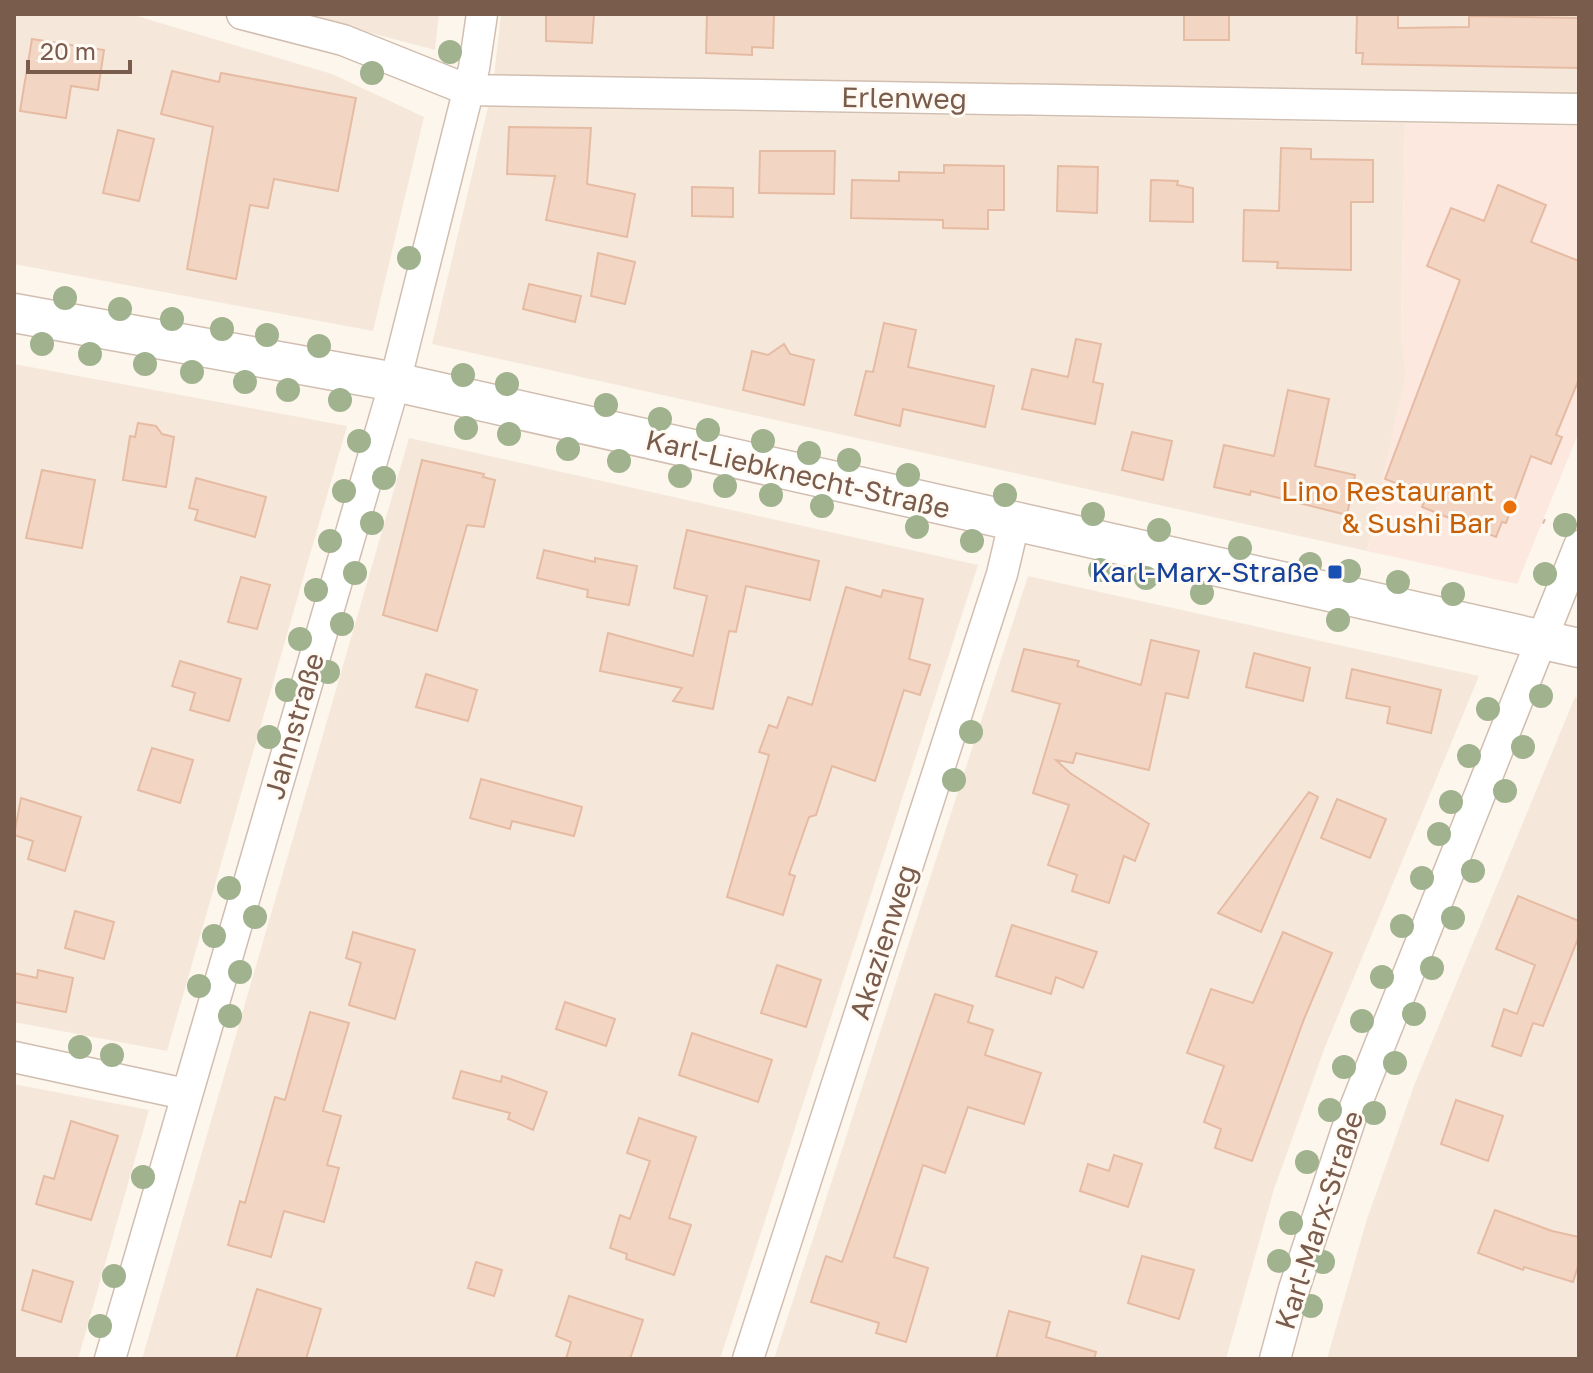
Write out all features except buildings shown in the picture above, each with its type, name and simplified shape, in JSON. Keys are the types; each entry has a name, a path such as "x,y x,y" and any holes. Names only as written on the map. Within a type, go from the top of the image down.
{"street":[{"name":"Erlenweg","path":"242,14 343,40 468,90 1579,109"},
{"name":"Jahnstraße","path":"110,1359 395,382 468,90 482,14"},
{"name":"Karl-Liebknecht-Straße","path":"14,313 395,382 1579,648"},
{"name":"Akazienweg","path":"748,1359 1002,574 1014,523"},
{"name":"Karl-Marx-Straße","path":"1275,1359 1294,1289 1343,1139 1579,546"},
{"path":"14,1057 185,1094"}],"path":[{"path":"1543,521 1550,524"}],"shaded area":[{"path":"14,14 130,14 332,74 424,117 373,331 14,264"},
{"path":"300,14 439,14 435,50"},
{"path":"501,14 1579,14 1579,95 494,76"},
{"path":"488,107 1405,123 1401,332 1406,375 1367,551 432,344"},
{"path":"1405,123 1579,126 1579,432 1517,584 1367,551 1406,375 1401,332"},
{"path":"14,364 347,426 167,1051 14,1022"},
{"path":"409,438 978,565 720,1359 142,1359"},
{"path":"1028,576 1479,676 1325,1047 1274,1189 1226,1359 774,1359"},
{"path":"1575,697 1579,698 1579,1359 1327,1359 1367,1219 1415,1083"},
{"path":"14,1084 149,1110 78,1359 14,1359"}],"place":[{"name":"Lino Restaurant & Sushi Bar","path":"1510,507"},
{"name":"Karl-Marx-Straße","path":"1335,572"}]}
